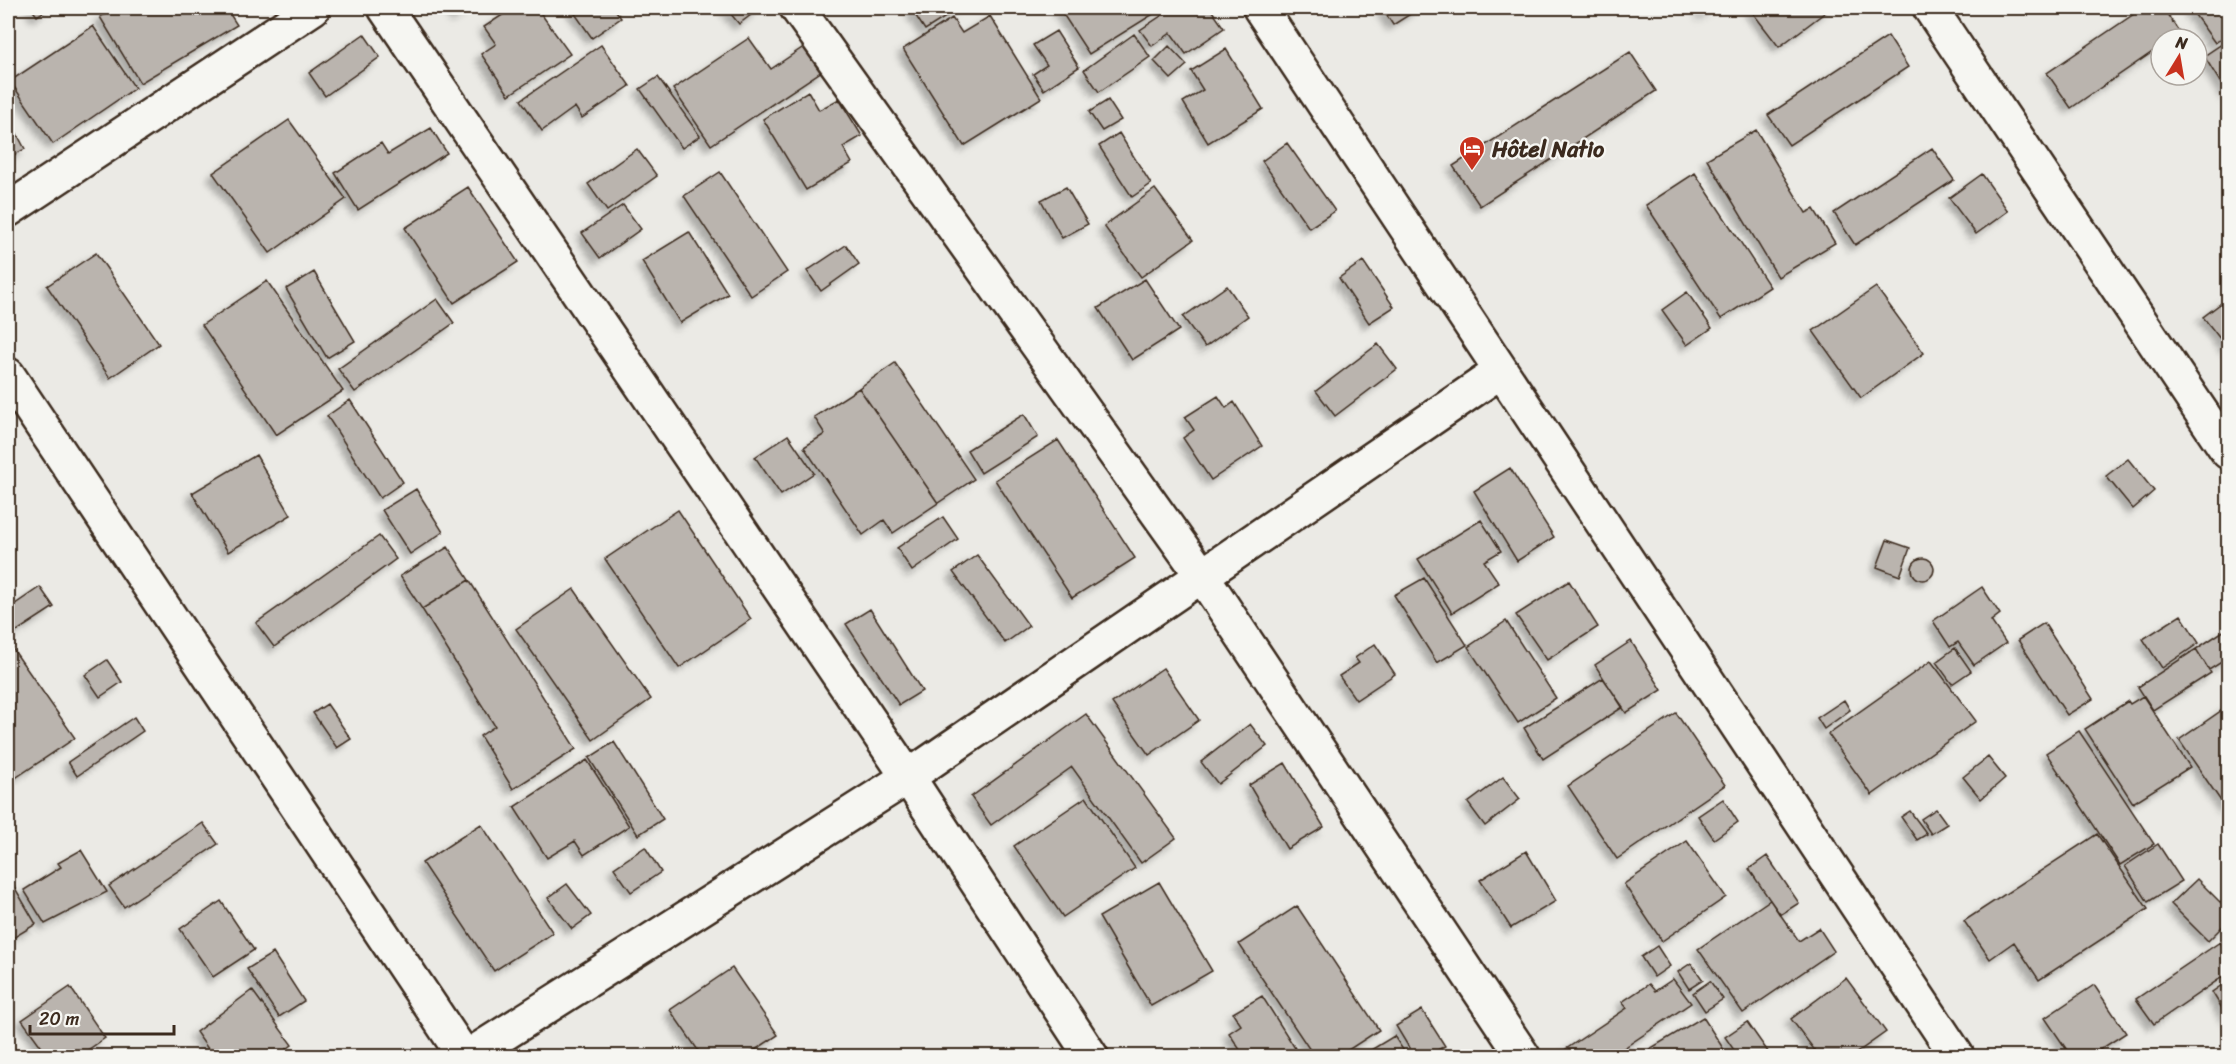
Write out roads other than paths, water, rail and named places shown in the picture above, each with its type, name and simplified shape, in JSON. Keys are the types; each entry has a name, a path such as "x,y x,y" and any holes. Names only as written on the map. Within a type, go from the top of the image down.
{"street":[{"path":"8,210 313,8"},
{"path":"385,8 908,777 1091,1056"},
{"path":"797,8 1200,574 1523,1056"},
{"path":"1260,8 1957,1056"},
{"path":"1930,8 2229,452"},
{"path":"469,1056 908,777 1200,574 1501,370"},
{"path":"8,375 464,1056"}],"place":[{"name":"Hôtel Natio","path":"1472,172"}]}
